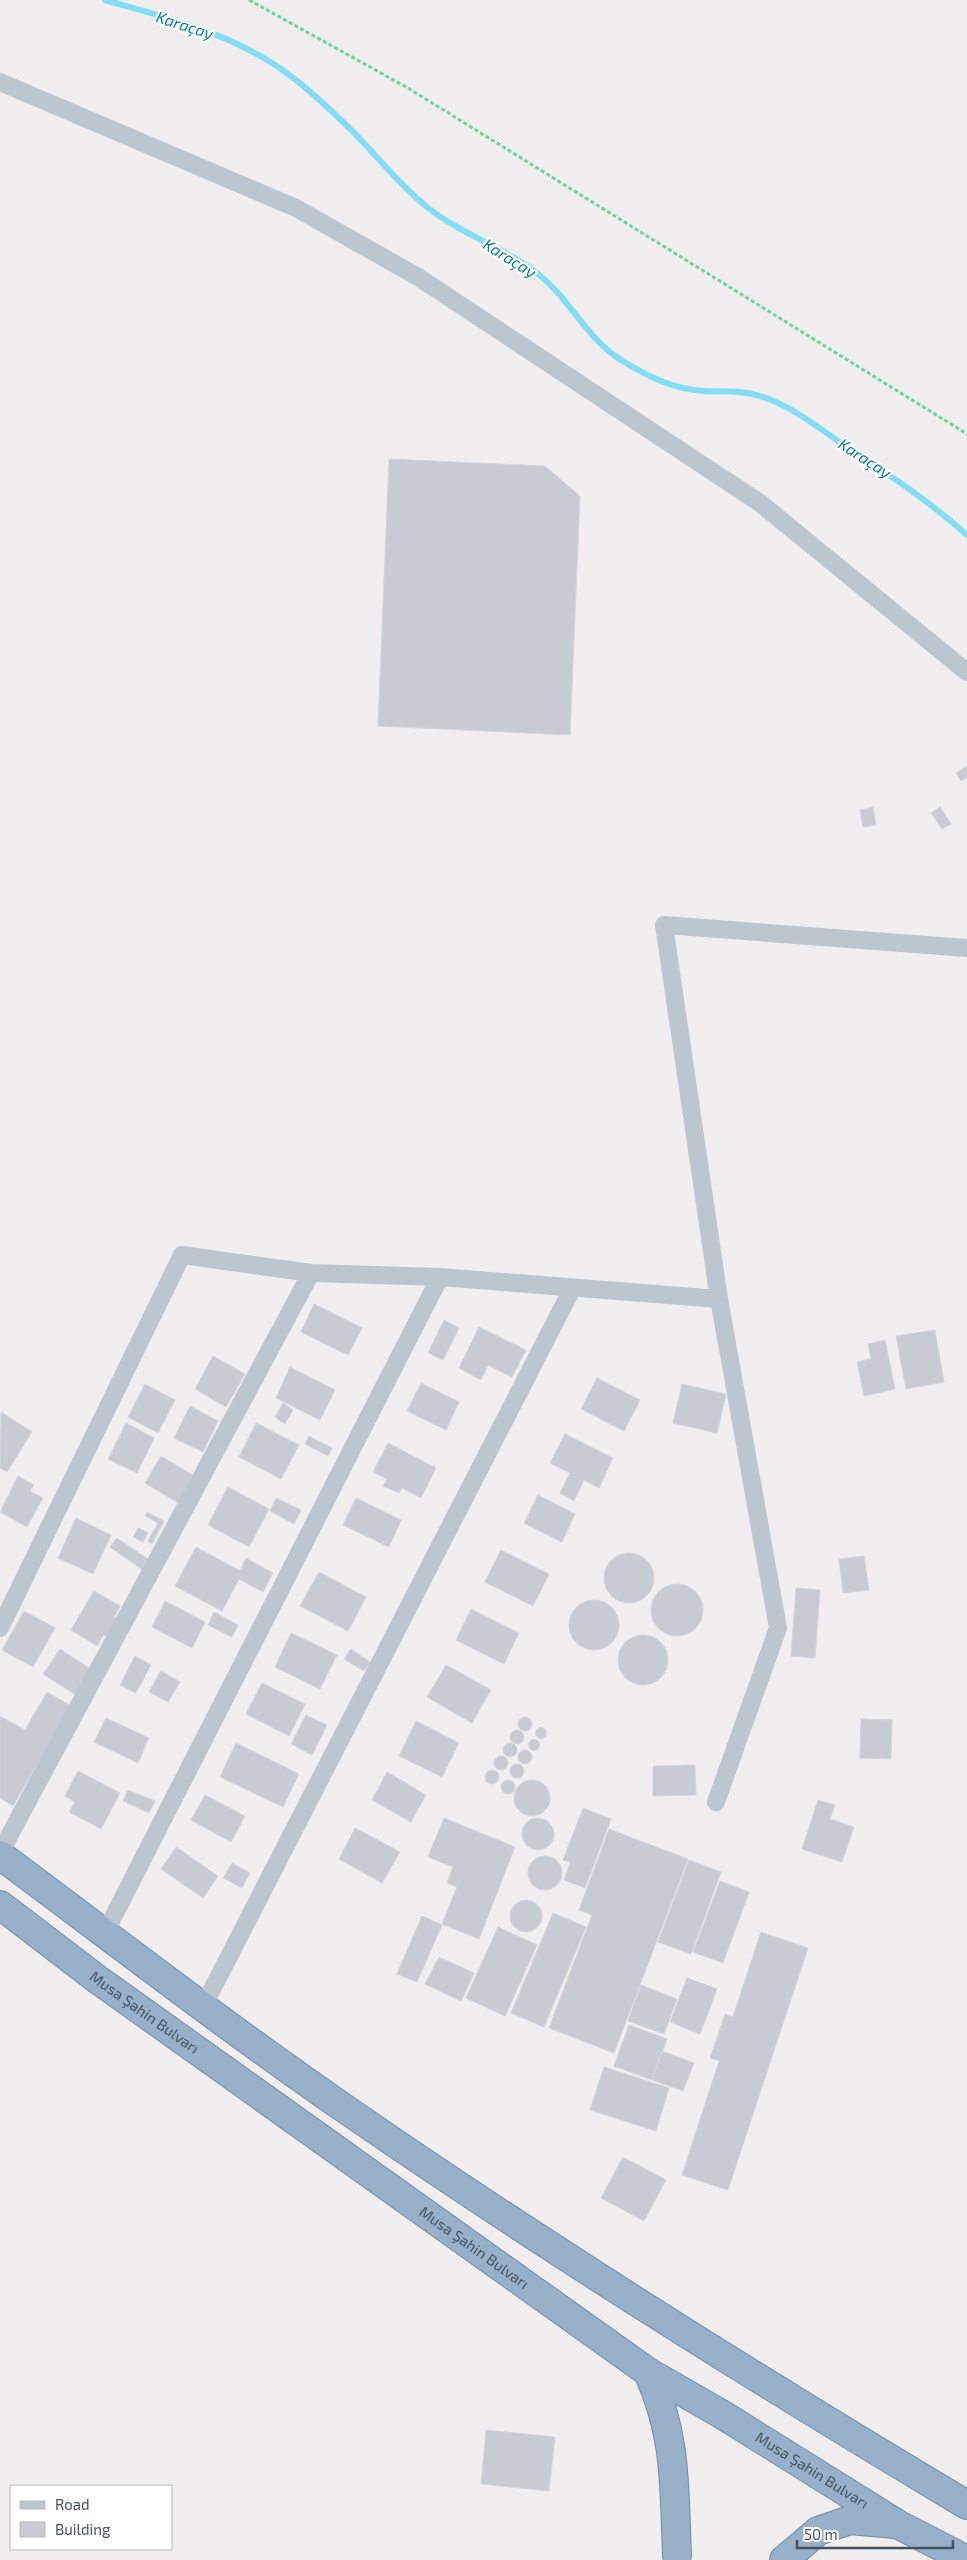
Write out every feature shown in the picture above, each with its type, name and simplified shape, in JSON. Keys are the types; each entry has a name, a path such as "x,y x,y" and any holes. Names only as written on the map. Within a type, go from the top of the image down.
{"highway":[{"path":"0,1854 203,2007 354,2115 527,2230 871,2448 967,2505"},
{"name":"Musa Şahin Bulvarı","path":"0,1905 97,1979 648,2372 723,2415 899,2525 967,2560"},
{"path":"648,2372 662,2402 673,2450 678,2558"},
{"path":"784,2560 818,2531 850,2520 899,2525"}],"street":[{"path":"0,82 296,208 418,277 760,503 967,672"},
{"path":"716,1802 778,1628 719,1298 664,925 967,948"},
{"path":"0,1628 182,1255 311,1273 440,1277 572,1289 719,1298"},
{"path":"0,1854 311,1273"},
{"path":"104,1933 440,1277"},
{"path":"203,2007 572,1289"}],"path":[{"path":"249,0 408,88 967,434"}],"building":[{"path":"389,459 545,466 580,496 570,735 378,726"},
{"path":"967,766 967,777 961,781 956,773"},
{"path":"873,807 876,825 863,827 860,810"},
{"path":"940,807 951,824 942,829 931,813"},
{"path":"314,1304 362,1328 348,1355 301,1332"},
{"path":"444,1320 459,1328 443,1360 428,1353"},
{"path":"479,1327 526,1350 512,1377 488,1365 481,1380 459,1368"},
{"path":"935,1330 944,1382 906,1389 896,1336"},
{"path":"885,1340 895,1389 864,1396 857,1362 871,1359 868,1344"},
{"path":"213,1356 245,1374 226,1407 195,1389"},
{"path":"290,1367 335,1390 320,1420 276,1398"},
{"path":"597,1378 640,1400 624,1431 581,1409"},
{"path":"421,1383 459,1402 446,1430 407,1411"},
{"path":"145,1384 175,1400 158,1433 128,1417"},
{"path":"682,1384 726,1394 717,1433 673,1423"},
{"path":"283,1403 293,1410 285,1424 275,1417"},
{"path":"190,1406 218,1421 203,1452 174,1438"},
{"path":"1,1412 32,1432 7,1472 0,1468"},
{"path":"126,1423 154,1438 137,1473 108,1459"},
{"path":"256,1423 299,1445 281,1479 239,1457"},
{"path":"565,1434 613,1458 599,1488 584,1480 574,1501 560,1493 570,1473 550,1463"},
{"path":"309,1436 332,1448 328,1456 305,1444"},
{"path":"388,1443 436,1468 421,1498 402,1488 399,1493 383,1486 387,1479 373,1472"},
{"path":"161,1456 194,1476 178,1503 145,1483"},
{"path":"18,1476 34,1485 30,1491 43,1498 27,1527 0,1512"},
{"path":"228,1487 269,1509 249,1547 208,1525"},
{"path":"538,1495 575,1514 562,1542 524,1523"},
{"path":"276,1498 301,1510 294,1524 270,1511"},
{"path":"356,1498 401,1520 389,1547 343,1525"},
{"path":"147,1512 164,1521 152,1544 148,1541 158,1523 145,1516"},
{"path":"76,1518 111,1535 93,1574 58,1558"},
{"path":"138,1528 148,1533 143,1542 133,1537"},
{"path":"117,1538 149,1560 143,1570 110,1547"},
{"path":"196,1547 240,1571 246,1558 273,1573 263,1592 239,1579 222,1611 175,1586"},
{"path":"501,1550 549,1574 533,1606 485,1582"},
{"path":"629,1553 638,1555 649,1564 654,1578 652,1587 643,1598 629,1603 620,1601 609,1592 604,1578 606,1569 615,1558"},
{"path":"864,1556 869,1590 843,1593 839,1559"},
{"path":"319,1572 366,1597 348,1631 300,1606"},
{"path":"677,1584 687,1586 695,1592 701,1600 703,1610 701,1620 695,1628 687,1634 677,1636 667,1634 659,1628 653,1620 651,1610 653,1600 659,1592 667,1586"},
{"path":"796,1588 820,1590 815,1658 791,1656"},
{"path":"94,1591 120,1606 114,1617 121,1621 110,1639 103,1635 97,1646 71,1630"},
{"path":"594,1600 604,1602 612,1607 617,1615 619,1625 617,1635 612,1643 604,1648 594,1650 584,1648 576,1643 571,1635 569,1625 571,1615 576,1607 584,1602"},
{"path":"165,1601 205,1622 192,1648 152,1627"},
{"path":"471,1609 519,1633 504,1664 456,1640"},
{"path":"24,1611 55,1628 33,1667 2,1650"},
{"path":"214,1612 238,1625 232,1637 208,1625"},
{"path":"291,1633 337,1655 320,1689 275,1667"},
{"path":"638,1635 648,1635 661,1642 668,1655 668,1665 661,1678 648,1685 638,1685 629,1681 622,1674 618,1665 618,1655 622,1646 629,1639"},
{"path":"60,1649 92,1670 76,1695 43,1674"},
{"path":"351,1649 370,1662 364,1671 344,1659"},
{"path":"135,1656 151,1665 136,1693 120,1685"},
{"path":"446,1665 491,1690 472,1723 427,1697"},
{"path":"161,1671 180,1682 168,1702 149,1692"},
{"path":"262,1683 305,1704 289,1736 246,1714"},
{"path":"47,1692 71,1706 13,1806 0,1798 0,1716 25,1730"},
{"path":"306,1715 327,1725 312,1755 291,1744"},
{"path":"522,1717 528,1717 532,1724 528,1731 522,1731 518,1727 518,1721"},
{"path":"106,1718 149,1738 138,1763 94,1742"},
{"path":"861,1719 892,1720 891,1759 860,1758"},
{"path":"416,1721 459,1743 442,1777 399,1756"},
{"path":"541,1727 547,1733 541,1739 535,1733"},
{"path":"514,1730 520,1730 524,1737 520,1744 514,1744 510,1740 510,1734"},
{"path":"532,1740 536,1740 539,1745 538,1749 532,1750 529,1747 529,1743"},
{"path":"236,1743 299,1774 283,1807 220,1777"},
{"path":"507,1743 513,1743 517,1750 513,1757 507,1757 503,1753 503,1747"},
{"path":"522,1750 528,1750 532,1757 528,1764 522,1764 518,1760 518,1754"},
{"path":"498,1756 504,1756 508,1763 504,1770 498,1770 494,1766 494,1760"},
{"path":"514,1764 520,1764 524,1771 520,1778 514,1778 510,1774 510,1768"},
{"path":"695,1765 696,1795 653,1796 653,1766"},
{"path":"489,1770 495,1770 499,1777 495,1784 489,1784 485,1780 485,1774"},
{"path":"78,1771 120,1793 101,1829 69,1812 75,1802 65,1796"},
{"path":"387,1772 426,1795 411,1822 372,1800"},
{"path":"505,1780 511,1780 515,1787 511,1794 505,1794 501,1790 501,1784"},
{"path":"532,1780 539,1781 545,1785 549,1791 549,1805 545,1811 539,1815 532,1816 525,1815 519,1811 515,1805 514,1798 515,1791 519,1785 525,1781"},
{"path":"128,1790 155,1801 149,1813 123,1801"},
{"path":"205,1795 245,1816 231,1842 191,1820"},
{"path":"818,1800 835,1805 830,1819 854,1827 842,1862 802,1849"},
{"path":"583,1808 611,1819 585,1888 564,1880 570,1862 563,1860"},
{"path":"444,1818 515,1847 479,1939 442,1924 457,1887 447,1883 453,1867 428,1857"},
{"path":"538,1818 550,1822 554,1834 550,1846 538,1850 526,1846 522,1834 526,1822"},
{"path":"355,1828 400,1852 382,1883 339,1859"},
{"path":"609,1829 688,1859 614,2053 549,2028 592,1915 579,1910"},
{"path":"176,1847 218,1876 203,1898 161,1869"},
{"path":"545,1856 557,1861 562,1873 557,1885 545,1890 533,1885 528,1873 533,1861"},
{"path":"689,1860 721,1872 691,1954 658,1942"},
{"path":"232,1863 250,1873 242,1888 223,1878"},
{"path":"720,1881 749,1892 723,1963 693,1952"},
{"path":"526,1900 538,1904 542,1916 538,1928 526,1932 514,1928 510,1916 514,1904"},
{"path":"553,1913 586,1927 544,2027 511,2013"},
{"path":"422,1916 442,1925 417,1982 397,1974"},
{"path":"498,1927 537,1945 505,2016 466,1998"},
{"path":"761,1932 808,1948 728,2190 682,2175 719,2061 710,2058 725,2014 733,2017"},
{"path":"439,1957 474,1973 461,2001 425,1984"},
{"path":"687,1978 717,1989 700,2034 670,2022"},
{"path":"641,1985 677,1999 664,2034 628,2021"},
{"path":"629,2025 667,2039 652,2080 614,2066"},
{"path":"662,2051 694,2063 683,2091 652,2080"},
{"path":"604,2067 669,2088 656,2131 590,2110"},
{"path":"623,2157 666,2180 644,2221 601,2198"},
{"path":"486,2430 555,2437 549,2491 481,2484"}],"waterway":[{"name":"Karaçay","path":"105,0 165,17 225,38 262,57 294,79 324,104 427,207 440,217 511,256 538,274 560,295 598,341 621,360 650,376 681,388 746,393 771,400 792,410 906,487 967,535"}]}
